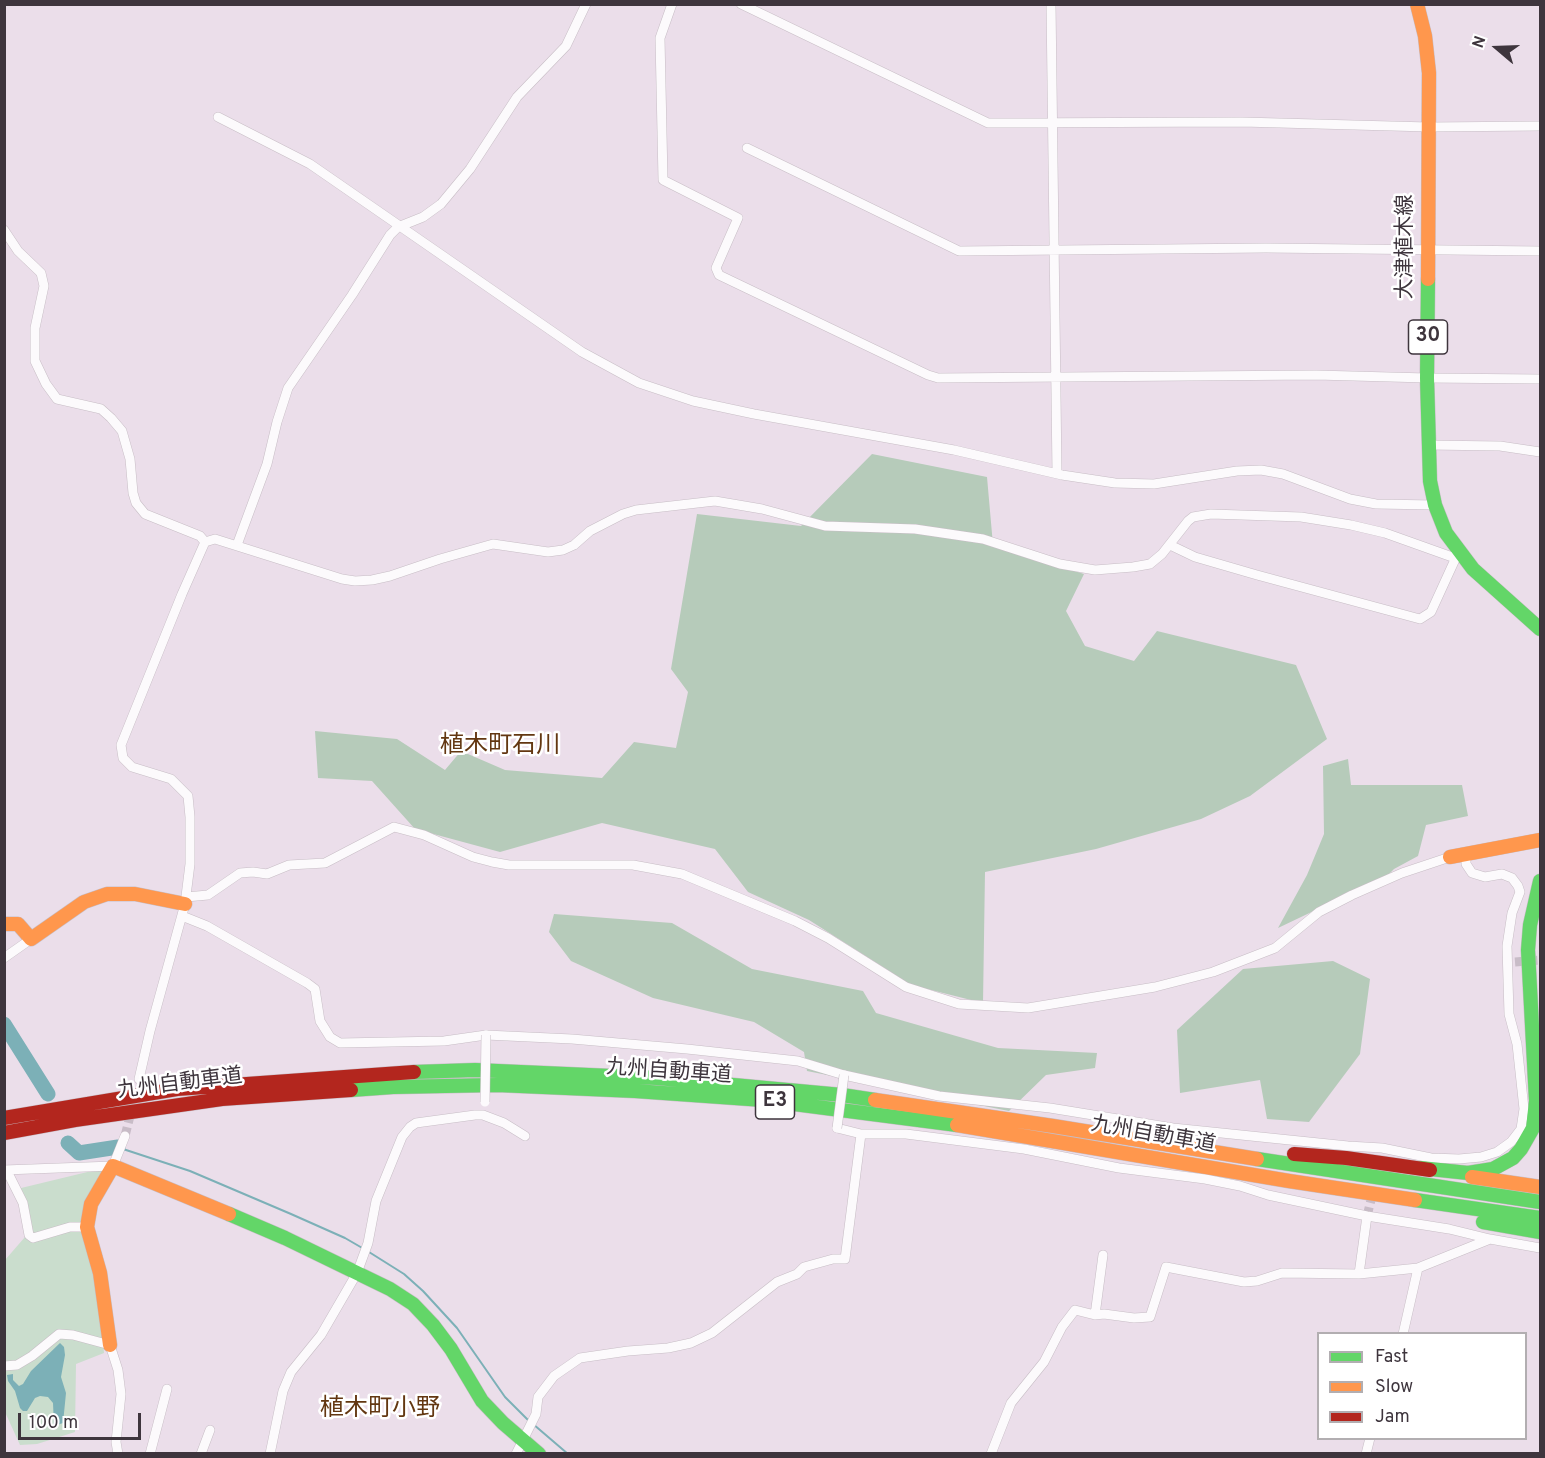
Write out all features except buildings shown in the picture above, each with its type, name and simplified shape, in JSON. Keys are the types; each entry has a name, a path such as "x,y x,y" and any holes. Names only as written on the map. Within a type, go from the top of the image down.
{"main road":[{"name":"大津植木線","path":"1417,4 1425,36 1429,73 1427,378 1430,481 1435,505 1457,555 1540,629"},
{"path":"1450,857 1540,840"},
{"path":"1421,1168 1468,1173 1493,1169 1513,1158 1533,1128 1536,1101 1528,950 1530,926 1540,881"},
{"path":"4,924 18,924 31,939 84,902 107,894 135,894 184,906"},
{"name":"九州自動車道","path":"4,1118 177,1089 369,1074 509,1071 657,1078 811,1091 1196,1148 1365,1177 1540,1203"},
{"name":"九州自動車道","path":"4,1133 86,1118 222,1099 393,1087 497,1085 635,1090 808,1105 986,1129 1289,1181 1540,1218"},
{"path":"1196,1148 1346,1158 1540,1187"},
{"path":"110,1345 100,1273 87,1227 91,1204 115,1162 359,1268 413,1304 434,1325 482,1401 503,1423 525,1436 539,1454"},
{"path":"1289,1181 1330,1192 1540,1232"}],"street":[{"path":"237,545 267,464 288,388 352,295 381,248 398,227 423,217 441,204 470,169 517,97 566,46 586,4"},
{"path":"672,4 660,38 663,180 738,219 716,268 719,275 928,375 938,378 1316,375 1540,379"},
{"path":"741,4 988,123 1242,122 1429,127 1540,126"},
{"path":"1051,4 1057,473"},
{"path":"218,117 310,164 582,352 639,383 693,401 1115,483 1154,484 1237,471 1261,470 1284,474 1350,499 1376,504 1435,505"},
{"path":"747,148 959,250 1266,248 1540,251"},
{"path":"4,230 18,251 41,273 44,286 35,328 35,361 45,384 57,399 101,409 122,431 130,459 133,493 136,502 145,514 200,536 206,542"},
{"path":"1428,445 1500,446 1540,453"},
{"path":"139,1079 184,906 190,864 190,817 188,796 171,779 132,767 123,758 121,745 182,594 206,542 215,539 342,579 372,580 494,544 548,552 563,550 574,545 590,531 623,514 636,510 715,501 762,509 825,526 915,529 983,539 1060,564 1086,569 1150,564 1162,554 1180,530 1193,518 1211,514 1301,517 1368,528 1457,555 1431,612 1420,619 1195,557 1170,544"},
{"path":"184,906 208,895 240,873 267,874 289,865 325,863 394,827 424,835 473,857 500,864 633,865 682,874 795,921 828,938 906,987 959,1004 1028,1008 1155,987 1214,972 1275,948 1319,912 1352,895 1402,873 1450,857"},
{"path":"184,906 207,926 315,989 320,1021 330,1037 340,1042 444,1041 486,1035 572,1039 798,1061 844,1075 939,1095 1050,1108 1173,1128 1382,1148 1431,1158 1481,1157 1497,1152 1511,1142 1521,1129 1524,1109 1517,1044 1509,1014 1512,962 1507,946 1512,914 1520,892 1512,878 1502,874 1485,877 1472,873 1466,864 1466,854"},
{"path":"4,958 31,939"},
{"path":"483,1115 486,1035"},
{"path":"844,1075 837,1128 861,1134 906,1134 1071,1157 1119,1168 1205,1179 1367,1216 1449,1229 1540,1248"},
{"path":"270,1454 283,1391 291,1371 321,1335 359,1268 368,1243 376,1201 402,1137 410,1127 431,1120 483,1115 525,1136"},
{"path":"516,1454 536,1414 538,1397 554,1376 580,1358 668,1348 691,1343 712,1333 777,1282 797,1274 804,1267 833,1259 845,1259 861,1134"},
{"path":"4,1171 115,1162 125,1136"},
{"path":"4,1171 10,1177 23,1203 29,1235 33,1238 70,1227 87,1227"},
{"path":"1359,1274 1367,1216"},
{"path":"991,1454 1011,1403 1044,1362 1062,1327 1075,1310 1095,1315 1150,1317 1166,1267 1244,1282 1257,1281 1282,1273 1359,1274 1418,1268 1490,1239"},
{"path":"1095,1315 1103,1256"},
{"path":"1402,1332 1418,1268"},
{"path":"4,1366 18,1365 59,1334 73,1335 110,1345 118,1370 121,1394 116,1442 118,1454"},
{"path":"150,1454 167,1389"},
{"path":"201,1454 210,1430"}],"green space":[{"path":"872,454 987,477 993,545 1084,574 1066,611 1085,646 1134,661 1157,631 1296,665 1327,739 1250,796 1201,819 1096,849 985,872 983,1003 911,985 809,920 748,892 715,849 602,823 500,852 415,829 372,781 318,778 315,731 397,739 445,770 461,751 505,770 602,778 634,742 676,748 688,692 671,669 697,514 801,526"},
{"path":"1348,759 1351,785 1462,785 1468,816 1426,825 1418,856 1394,869 1387,876 1278,928 1307,875 1324,834 1323,766"},
{"path":"554,914 672,923 752,969 863,991 876,1013 998,1048 1097,1053 1095,1068 1046,1075 1009,1111 807,1071 804,1052 754,1022 653,998 571,961 549,932"},
{"path":"1333,961 1370,979 1360,1054 1309,1122 1267,1119 1260,1080 1180,1093 1177,1030 1243,969"},
{"path":"108,1167 86,1206 104,1353 76,1364 75,1432 37,1444 20,1445 5,1412 5,1260 25,1237 17,1189"}],"water":[{"path":"60,1343 64,1347 65,1355 61,1377 66,1393 63,1423 54,1426 53,1403 48,1397 35,1398 27,1411 23,1411 7,1375 13,1374 13,1380 19,1386 23,1384 31,1371"}],"waterway":[{"path":"4,1024 48,1094"},
{"path":"68,1143 79,1153 118,1147"},
{"path":"123,1149 190,1171 345,1238 364,1249"},
{"path":"369,1252 404,1274 423,1291 457,1328 505,1397 528,1420"},
{"path":"533,1424 568,1454"}],"tunnel":[{"path":"1515,962 1540,960"},
{"path":"125,1136 131,1112"},
{"path":"1367,1216 1373,1192"}],"traffic: fast":[{"path":"1428,279 1427,378 1430,481 1435,505 1446,533 1473,569 1540,629"},
{"path":"1421,1168 1468,1173 1493,1169 1513,1158 1533,1128 1536,1101 1528,950 1530,925 1540,881"},
{"path":"414,1072 475,1070 657,1078 875,1100"},
{"path":"351,1090 497,1085 635,1091 763,1100 957,1125"},
{"path":"1257,1159 1540,1202"},
{"path":"1415,1200 1540,1218"},
{"path":"229,1214 285,1238 390,1289 413,1304 451,1349 482,1401 503,1423 539,1454"},
{"path":"1483,1222 1540,1232"}],"traffic: slow":[{"path":"1417,4 1425,36 1429,73 1428,279"},
{"path":"1450,857 1540,840"},
{"path":"4,924 18,924 31,939 84,902 107,894 135,894 185,904"},
{"path":"875,1100 1257,1159"},
{"path":"957,1125 1415,1200"},
{"path":"110,1345 100,1273 87,1227 91,1204 113,1166 229,1214"},
{"path":"1472,1177 1540,1187"}],"traffic: jam":[{"path":"4,1118 177,1089 414,1072"},
{"path":"4,1133 75,1120 222,1099 351,1090"},
{"path":"1294,1154 1346,1158 1430,1170"}],"district":[{"name":"植木町石川","path":"500,747"},
{"name":"植木町小野","path":"380,1410"}]}
